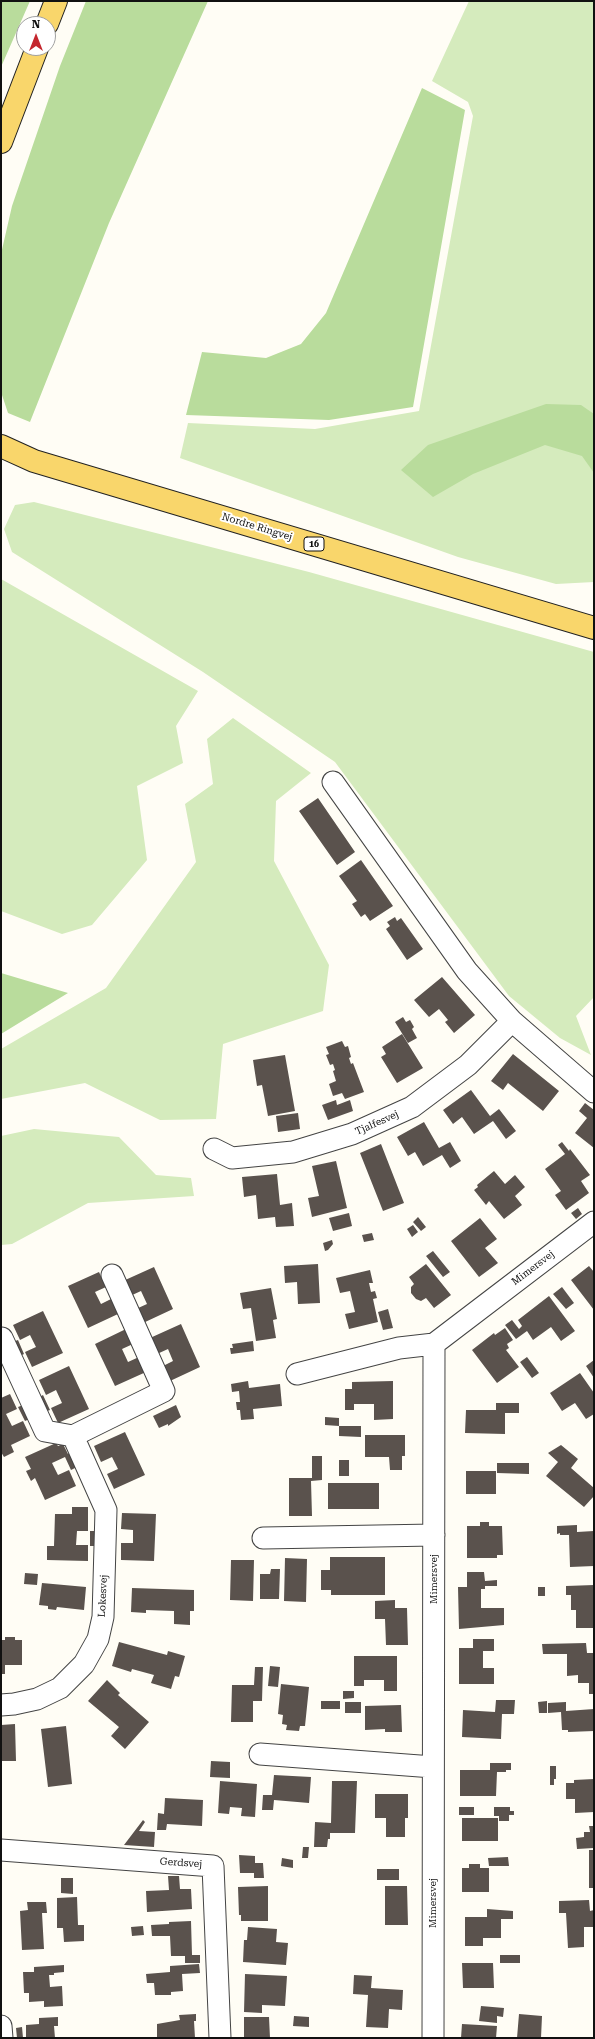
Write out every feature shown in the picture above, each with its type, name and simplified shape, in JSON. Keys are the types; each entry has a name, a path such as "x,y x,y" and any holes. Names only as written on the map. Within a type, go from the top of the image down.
{"main road":[{"path":"50,16 56,1"},
{"path":"1,142 34,56"},
{"path":"1,132 16,101"},
{"name":"Nordre Ringvej","path":"1,446 34,461 594,628"},
{"name":"Nordre Ringvej","path":"1,459 34,461"}],"street":[{"path":"333,782 467,971 512,1021 594,1092"},
{"name":"Tjalfesvej","path":"214,1149 232,1158 293,1152 352,1134 412,1107 468,1065 512,1021"},
{"name":"Mimersvej","path":"433,2038 434,1344 594,1222"},
{"path":"2,1338 45,1431 72,1436 164,1391 112,1276"},
{"path":"297,1374 400,1348 434,1344"},
{"name":"Lokesvej","path":"1,1705 37,1699 60,1688 84,1664 98,1639 103,1617 106,1510 72,1436"},
{"path":"263,1538 434,1535"},
{"path":"260,1754 433,1767"},
{"name":"Gerdsvej","path":"1,1850 213,1866 220,2038"},
{"path":"1,2026 2,2038"}],"green space":[{"path":"1,1 30,1 23,16 16,16 16,33 1,67"},
{"path":"86,1 208,1 109,223 30,422 8,413 1,392 1,254 12,206 60,66"},
{"path":"469,1 594,1 594,582 556,584 458,557 180,458 188,423 315,429 419,411 473,116 468,102 432,81"},
{"path":"422,88 465,110 413,407 329,420 186,415 202,352 266,358 301,344 326,313"},
{"path":"546,404 581,405 594,414 594,473 582,456 545,445 473,474 433,497 401,470 428,445"},
{"path":"34,502 309,572 594,652 594,997 576,1016 591,1055 560,1038 509,996 335,762 203,672 12,552 4,529 15,505"},
{"path":"1,579 198,691 176,726 183,763 137,786 147,860 92,925 62,934 1,911"},
{"path":"233,718 311,773 276,801 274,861 329,965 323,1011 223,1044 216,1119 160,1120 85,1083 1,1099 1,1049 106,988 196,862 185,804 213,784 207,739"},
{"path":"1,973 68,993 1,1034"},
{"path":"34,1129 119,1137 156,1175 191,1178 194,1196 88,1203 12,1244 1,1245 1,1136"}],"building":[{"path":"318,798 355,852 337,865 299,811"},
{"path":"361,860 393,906 370,921 365,914 361,917 352,904 357,901 339,876"},
{"path":"395,917 397,921 401,918 423,949 407,960 386,929 390,926 387,922"},
{"path":"442,977 475,1015 454,1033 445,1022 448,1020 439,1009 429,1017 414,1000"},
{"path":"403,1017 406,1022 410,1020 414,1027 412,1029 417,1038 408,1043 395,1022"},
{"path":"402,1034 423,1068 397,1083 381,1057 386,1054 382,1047"},
{"path":"342,1041 345,1047 348,1046 351,1064 353,1063 364,1092 345,1099 342,1093 333,1096 329,1084 336,1081 333,1071 335,1070 333,1064 330,1065 326,1055 329,1054 326,1047"},
{"path":"513,1054 559,1091 543,1111 508,1083 503,1090 491,1081"},
{"path":"285,1055 295,1111 268,1116 262,1085 257,1086 253,1060"},
{"path":"471,1090 490,1116 499,1109 516,1131 506,1139 493,1121 474,1134 462,1117 453,1124 443,1110"},
{"path":"336,1100 337,1105 350,1100 353,1111 328,1120 322,1105"},
{"path":"585,1103 594,1110 594,1148 575,1133 587,1118 579,1111"},
{"path":"298,1113 300,1129 278,1132 276,1116"},
{"path":"424,1122 439,1148 450,1142 461,1161 450,1168 442,1155 423,1166 415,1152 408,1156 397,1137"},
{"path":"562,1142 569,1151 570,1149 590,1175 581,1181 589,1193 566,1210 555,1195 561,1191 545,1169 565,1154 558,1145"},
{"path":"381,1144 404,1203 383,1211 360,1153"},
{"path":"336,1161 347,1208 312,1217 308,1198 319,1196 312,1166"},
{"path":"494,1171 505,1184 515,1175 525,1187 515,1196 522,1205 504,1219 489,1201 486,1205 474,1190 478,1187 477,1185"},
{"path":"277,1174 280,1205 292,1203 294,1226 276,1227 275,1217 258,1219 256,1195 244,1197 242,1177"},
{"path":"578,1208 582,1214 576,1219 571,1213"},
{"path":"349,1213 352,1226 333,1231 329,1218"},
{"path":"418,1217 426,1227 421,1231 413,1222"},
{"path":"480,1218 497,1239 485,1248 498,1263 479,1277 451,1241"},
{"path":"413,1225 418,1232 412,1237 407,1229"},
{"path":"372,1233 374,1240 364,1242 362,1235"},
{"path":"332,1240 333,1244 328,1250 325,1251 323,1243"},
{"path":"433,1251 450,1272 443,1277 426,1256"},
{"path":"318,1264 320,1303 298,1304 297,1282 285,1283 284,1266"},
{"path":"426,1264 451,1295 434,1308 426,1298 421,1301 416,1299 411,1293 411,1287 414,1284 409,1277"},
{"path":"589,1266 594,1272 594,1310 571,1280"},
{"path":"154,1267 173,1309 143,1323 136,1309 147,1304 141,1291 130,1296 123,1281"},
{"path":"370,1270 373,1283 369,1283 371,1292 375,1291 377,1298 373,1299 378,1322 349,1329 345,1314 355,1312 350,1291 340,1293 336,1278"},
{"path":"99,1272 106,1287 95,1292 101,1304 111,1299 118,1314 88,1328 68,1286"},
{"path":"562,1287 574,1303 566,1309 553,1294"},
{"path":"271,1288 277,1319 273,1320 276,1338 256,1341 251,1308 243,1309 240,1293"},
{"path":"549,1296 575,1331 561,1341 551,1327 533,1340 527,1331 516,1339 505,1325 512,1320 519,1329 522,1326 518,1320"},
{"path":"388,1309 393,1328 383,1330 378,1312"},
{"path":"43,1311 63,1353 32,1367 25,1352 36,1347 30,1335 20,1340 13,1325"},
{"path":"181,1324 200,1367 170,1381 163,1366 173,1361 168,1349 157,1354 150,1338"},
{"path":"505,1328 513,1340 507,1344 509,1348 506,1350 519,1367 497,1383 472,1350 494,1333 495,1335"},
{"path":"126,1329 133,1344 122,1349 128,1362 139,1357 146,1372 115,1386 95,1344"},
{"path":"18,1340 24,1354 16,1358 10,1343"},
{"path":"253,1341 254,1351 231,1354 230,1348 233,1348 232,1344"},
{"path":"527,1357 539,1373 532,1378 520,1362"},
{"path":"594,1360 594,1378 586,1366"},
{"path":"69,1366 89,1409 58,1423 51,1408 62,1403 56,1390 46,1395 39,1380"},
{"path":"580,1373 594,1393 594,1414 586,1419 575,1403 562,1411 550,1393"},
{"path":"248,1381 249,1388 280,1384 282,1406 253,1409 254,1419 241,1420 240,1410 237,1410 236,1402 240,1402 239,1391 232,1392 231,1384"},
{"path":"393,1381 393,1419 374,1420 374,1404 354,1404 354,1410 345,1410 345,1389 352,1389 352,1382"},
{"path":"10,1394 17,1409 6,1414 12,1426 23,1421 30,1436 11,1445 14,1452 4,1457 1,1452 1,1398"},
{"path":"43,1395 50,1410 42,1413 36,1399"},
{"path":"496,1403 519,1403 519,1413 505,1413 505,1434 465,1433 466,1410 496,1410"},
{"path":"26,1404 32,1418 25,1421 18,1407"},
{"path":"176,1405 181,1417 168,1426 168,1424 159,1428 153,1416"},
{"path":"325,1417 339,1418 339,1426 325,1425"},
{"path":"339,1426 361,1426 361,1437 339,1436"},
{"path":"125,1432 145,1475 114,1489 107,1474 118,1469 112,1457 101,1462 94,1446"},
{"path":"365,1435 405,1435 405,1456 402,1456 402,1470 390,1470 389,1457 365,1457"},
{"path":"56,1443 58,1446 63,1444 68,1454 72,1452 79,1466 71,1470 65,1457 52,1463 58,1475 69,1470 76,1486 45,1500 35,1478 31,1481 26,1471 31,1469 25,1457"},
{"path":"561,1445 578,1459 571,1468 594,1488 594,1496 584,1507 546,1476 558,1462 548,1453"},
{"path":"312,1456 322,1456 322,1480 311,1481 312,1516 289,1516 289,1478 312,1478"},
{"path":"339,1460 349,1460 349,1476 339,1476"},
{"path":"497,1463 529,1463 529,1474 497,1473"},
{"path":"466,1471 496,1471 496,1494 466,1494"},
{"path":"328,1483 379,1483 379,1509 328,1509"},
{"path":"72,1507 88,1507 88,1531 77,1531 76,1545 88,1545 88,1561 47,1560 47,1546 54,1546 55,1514 72,1514"},
{"path":"122,1513 156,1514 154,1561 121,1560 121,1543 133,1543 133,1530 121,1529"},
{"path":"480,1522 489,1522 489,1526 502,1526 503,1555 497,1555 497,1558 467,1558 467,1526 480,1526"},
{"path":"577,1525 577,1532 594,1531 594,1566 570,1567 569,1535 560,1535 560,1533 557,1534 557,1526"},
{"path":"90,1531 98,1531 98,1546 90,1546"},
{"path":"330,1557 385,1557 385,1595 331,1595 331,1590 321,1590 321,1570 330,1570"},
{"path":"285,1558 307,1559 306,1602 284,1601"},
{"path":"231,1560 254,1560 253,1601 230,1600"},
{"path":"271,1569 280,1569 279,1599 260,1599 260,1574 270,1574"},
{"path":"467,1572 484,1572 485,1581 497,1580 497,1586 485,1586 485,1589 481,1589 481,1608 504,1608 504,1625 459,1629 458,1587 467,1587"},
{"path":"25,1573 38,1574 37,1585 24,1584"},
{"path":"42,1583 86,1587 84,1610 57,1607 56,1610 48,1609 48,1606 39,1605"},
{"path":"594,1585 594,1628 576,1628 576,1610 571,1610 571,1595 566,1595 566,1586"},
{"path":"538,1587 545,1587 545,1596 538,1596"},
{"path":"132,1588 194,1590 194,1611 190,1611 190,1625 174,1624 174,1611 146,1610 146,1613 131,1612"},
{"path":"395,1600 395,1608 407,1608 408,1645 386,1645 385,1619 375,1619 375,1601"},
{"path":"5,1637 15,1637 15,1640 22,1640 22,1665 5,1665 5,1674 1,1674 1,1640 5,1640"},
{"path":"473,1639 494,1639 494,1651 483,1651 483,1668 494,1668 494,1684 459,1684 459,1648 473,1648"},
{"path":"119,1642 167,1655 168,1651 185,1656 179,1677 175,1676 171,1689 151,1683 154,1675 132,1669 131,1672 112,1666"},
{"path":"586,1643 587,1653 594,1653 594,1694 589,1694 589,1683 578,1683 578,1675 567,1676 567,1654 543,1654 542,1644"},
{"path":"354,1656 397,1656 397,1691 384,1691 384,1680 364,1680 364,1686 354,1686"},
{"path":"270,1666 280,1667 278,1687 268,1686"},
{"path":"255,1667 263,1667 262,1701 253,1701 253,1722 231,1722 232,1685 254,1685"},
{"path":"107,1680 120,1693 118,1695 149,1722 125,1749 111,1736 119,1727 88,1701"},
{"path":"281,1684 309,1687 305,1726 300,1726 299,1731 286,1730 287,1725 282,1724 283,1715 278,1714"},
{"path":"343,1691 354,1691 354,1698 343,1699"},
{"path":"496,1700 515,1700 514,1714 502,1714 501,1739 462,1737 463,1710 495,1712"},
{"path":"321,1701 340,1701 340,1709 321,1709"},
{"path":"547,1701 547,1713 539,1713 538,1702"},
{"path":"345,1702 361,1702 361,1713 345,1713"},
{"path":"566,1702 566,1711 594,1709 594,1731 568,1732 568,1730 562,1730 561,1712 548,1713 548,1703"},
{"path":"401,1705 402,1732 385,1732 385,1729 365,1730 365,1706"},
{"path":"15,1724 16,1761 1,1761 1,1725"},
{"path":"66,1726 72,1784 48,1787 41,1729"},
{"path":"211,1761 230,1762 230,1778 210,1777"},
{"path":"490,1763 511,1763 511,1770 506,1770 506,1772 497,1772 496,1796 460,1796 460,1770 490,1770"},
{"path":"550,1766 556,1766 556,1779 554,1779 554,1785 550,1785"},
{"path":"274,1775 311,1777 309,1803 274,1800 273,1810 262,1810 263,1795 272,1795"},
{"path":"594,1779 594,1812 575,1813 575,1799 566,1799 566,1783 574,1783 574,1780"},
{"path":"220,1781 257,1784 255,1817 241,1816 242,1808 230,1807 229,1814 218,1813"},
{"path":"332,1781 357,1781 355,1833 330,1833 330,1839 328,1839 327,1847 314,1847 315,1822 331,1823"},
{"path":"375,1794 408,1794 408,1818 405,1818 405,1837 386,1837 386,1818 375,1818"},
{"path":"165,1798 203,1800 202,1826 167,1824 166,1830 157,1830 158,1813 164,1814"},
{"path":"459,1807 474,1807 474,1815 459,1815"},
{"path":"494,1807 510,1807 510,1811 514,1811 514,1815 509,1815 509,1821 499,1821 499,1816 494,1816"},
{"path":"462,1818 498,1818 498,1841 462,1841"},
{"path":"143,1820 145,1822 139,1831 155,1832 154,1847 124,1845"},
{"path":"589,1826 594,1826 594,1848 577,1849 576,1838 584,1837 584,1832 590,1832"},
{"path":"303,1847 309,1847 308,1858 302,1858"},
{"path":"589,1850 594,1850 594,1888 589,1888"},
{"path":"239,1855 255,1856 255,1863 263,1863 264,1878 254,1878 254,1873 240,1873"},
{"path":"508,1857 509,1866 489,1866 488,1858"},
{"path":"282,1858 293,1860 293,1868 281,1866"},
{"path":"469,1864 480,1864 480,1868 489,1868 489,1892 462,1892 462,1868 469,1868"},
{"path":"377,1869 399,1869 399,1880 377,1880"},
{"path":"168,1876 179,1876 180,1889 191,1889 192,1909 147,1912 146,1891 169,1890"},
{"path":"61,1878 73,1878 73,1894 61,1893"},
{"path":"268,1886 268,1921 241,1921 241,1915 239,1915 238,1887"},
{"path":"385,1886 407,1886 408,1925 385,1925"},
{"path":"77,1897 78,1925 84,1925 84,1941 64,1942 63,1928 57,1928 57,1898"},
{"path":"589,1900 590,1911 594,1910 594,1927 584,1927 584,1947 568,1948 566,1913 559,1913 559,1901"},
{"path":"27,1902 46,1902 47,1913 42,1913 44,1949 22,1950 20,1911 28,1910"},
{"path":"487,1909 513,1911 513,1919 501,1919 501,1938 483,1938 483,1946 465,1946 465,1917 487,1917"},
{"path":"191,1921 192,1955 200,1955 200,1963 185,1963 185,1956 171,1956 170,1936 152,1936 151,1925"},
{"path":"143,1926 144,1935 132,1936 131,1927"},
{"path":"248,1927 277,1929 276,1942 288,1943 286,1965 243,1962 244,1940 247,1940"},
{"path":"500,1955 520,1955 520,1963 500,1963"},
{"path":"462,1963 493,1963 494,1988 463,1988"},
{"path":"199,1964 200,1973 182,1974 183,1991 171,1992 171,1995 155,1995 154,1983 147,1983 146,1974 170,1972 170,1966"},
{"path":"64,1965 64,1972 49,1975 50,1987 62,1986 63,2006 44,2007 44,2001 29,2002 29,1993 24,1993 23,1972 34,1972 34,1967"},
{"path":"245,1974 287,1976 285,2006 262,2005 262,2013 244,2012"},
{"path":"354,1975 372,1976 371,1988 403,1990 402,2010 389,2009 388,2028 366,2027 368,1995 353,1994"},
{"path":"481,2006 504,2008 503,2017 497,2016 497,2023 479,2021"},
{"path":"196,2014 196,2021 194,2021 195,2038 157,2038 157,2024 180,2020 179,2015"},
{"path":"519,2014 542,2016 541,2038 517,2038"},
{"path":"294,2016 309,2017 309,2027 293,2026"},
{"path":"58,2017 58,2026 54,2026 55,2038 26,2038 26,2025 39,2024 39,2018"},
{"path":"244,2017 269,2017 270,2038 244,2038"},
{"path":"462,2024 497,2026 496,2038 461,2038"},
{"path":"22,2027 23,2038 17,2038 16,2028"}]}
